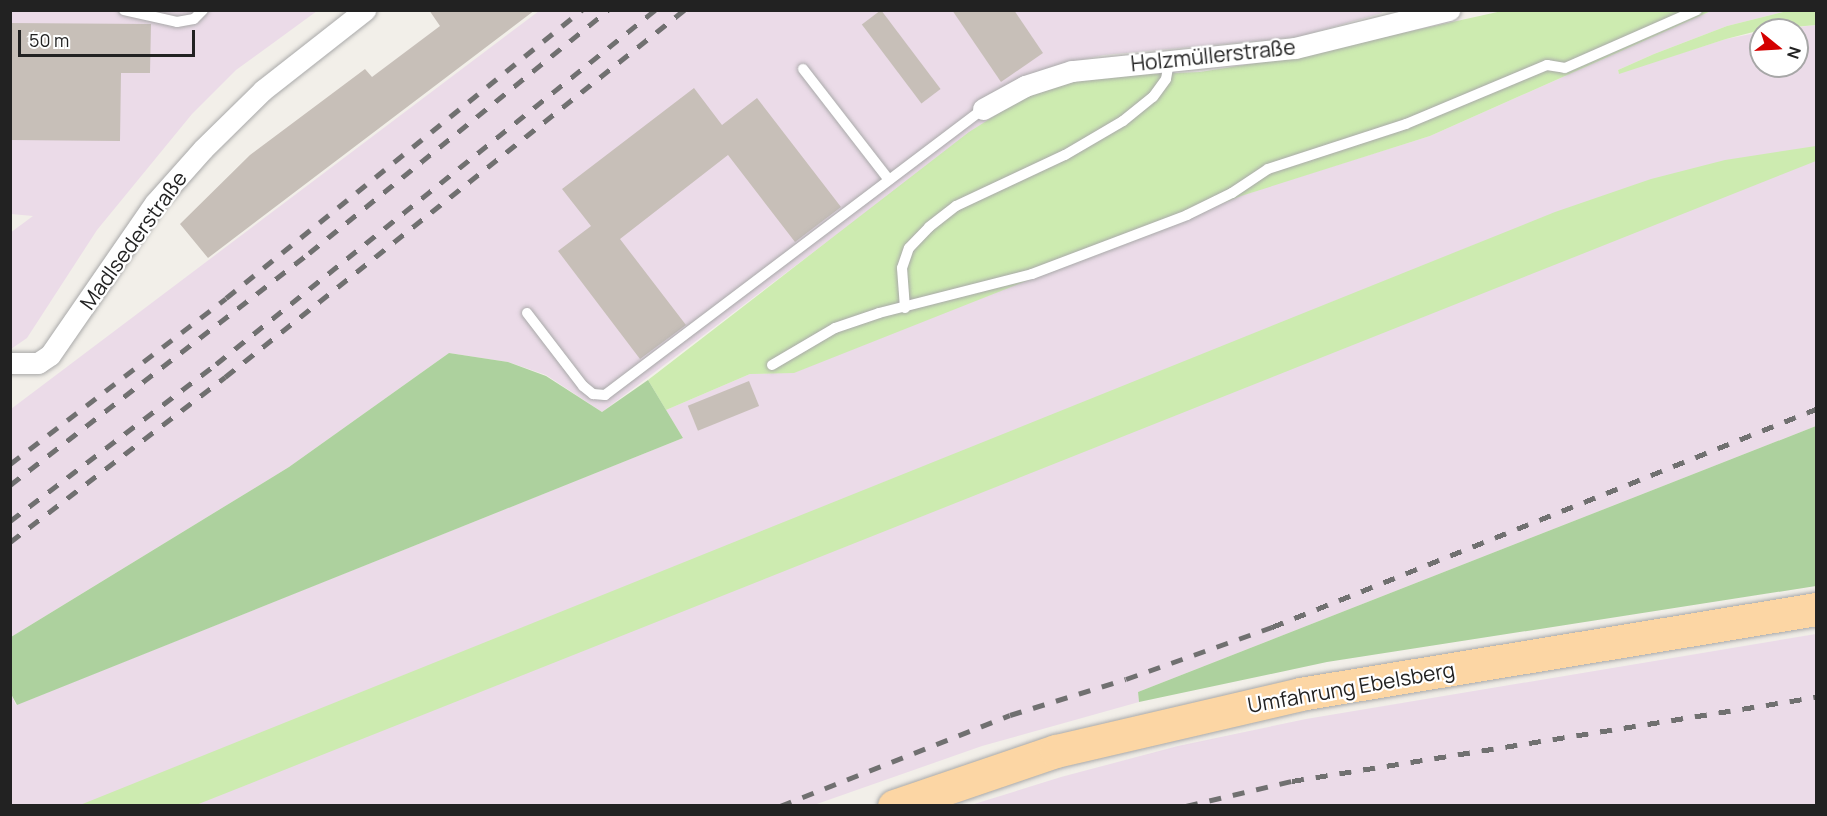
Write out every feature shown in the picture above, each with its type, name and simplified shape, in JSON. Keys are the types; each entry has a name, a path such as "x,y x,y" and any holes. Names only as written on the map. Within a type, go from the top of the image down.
{"main road":[{"name":"Umfahrung Ebelsberg","path":"894,806 1056,751 1300,694 1816,609"}],"street":[{"name":"Madlsederstraße","path":"10,363 38,363 50,356 155,203 203,149 263,90 365,10"},
{"name":"Holzmüllerstraße","path":"983,109 1025,86 1072,71 1295,48 1449,10"}],"lane":[{"path":"124,10 177,22 194,19 203,10"},
{"path":"772,365 835,328 1032,274 1187,214 1232,194 1268,169 1406,124 1548,65 1565,68 1697,10"},
{"path":"905,308 902,268 909,248 929,227 956,207 1065,155 1123,121 1153,97 1166,79 1169,62"},
{"path":"803,69 890,180"},
{"path":"527,313 583,386 593,394 605,394 983,109"}],"shaded area":[{"path":"11,11 317,11 236,70 192,114 97,230 27,338 11,349 10,233 33,216 11,214"},
{"path":"539,11 1382,11 1382,13 1298,37 1104,55 1057,65 979,102 991,118 602,412 546,375 508,362 449,353 289,467 11,637 11,409"},
{"path":"1711,11 1787,11 1759,18 1749,18 1749,20 1727,26 1654,54 1618,70 1619,73 1726,39 1749,34 1749,78 1809,78 1809,26 1816,25 1816,426 1138,692 1139,702 982,746 814,805 11,806 11,694 16,705 683,438 666,410 750,374 795,372 1241,195 1430,136"},
{"path":"1816,634 1816,805 971,805 1061,777 1178,746 1306,719"}],"green space":[{"path":"1502,11 1711,11 1430,136 1241,196 794,373 750,374 666,410 648,380 969,132 1021,99 1065,83 1127,75 1200,72 1294,57"},
{"path":"1787,11 1816,11 1816,25 1809,26 1809,18 1759,18"},
{"path":"1749,20 1749,33 1619,74 1618,70 1654,54 1727,26"},
{"path":"1816,146 1816,161 196,805 80,805 1555,212 1651,179 1725,160"},
{"path":"449,353 508,362 546,376 602,412 648,380 683,438 17,705 11,694 11,637 289,467"},
{"path":"1816,426 1816,586 1327,662 1139,702 1138,692"}],"building":[{"path":"429,10 535,10 208,258 180,224 250,155 365,69 372,77 440,26"},
{"path":"881,10 941,89 921,104 862,24"},
{"path":"952,10 1014,10 1043,53 1001,82"},
{"path":"10,23 151,24 150,73 121,73 120,141 10,140"},
{"path":"694,88 722,125 757,98 841,207 795,242 728,155 620,239 686,325 640,359 558,251 591,226 562,189"},
{"path":"749,381 759,406 698,431 688,406"}],"railway":[{"path":"10,464 226,298 582,10"},
{"path":"10,485 309,253 608,10"},
{"path":"10,521 216,364 655,10"},
{"path":"10,542 225,377 684,10"},
{"path":"780,806 1010,715 1126,679 1272,627 1816,409"},
{"path":"1186,806 1292,781 1816,697"}]}
